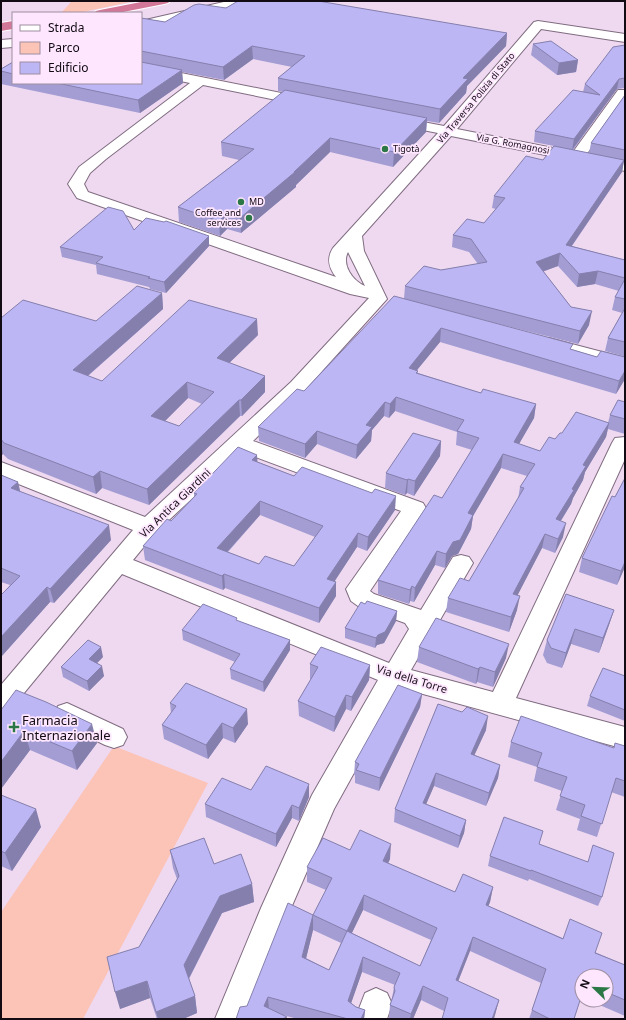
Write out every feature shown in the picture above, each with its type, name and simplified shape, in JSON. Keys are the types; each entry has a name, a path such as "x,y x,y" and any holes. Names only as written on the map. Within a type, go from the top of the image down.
{"highway":[{"path":"106,12 169,2"},
{"path":"130,12 169,2"},
{"path":"1,26 12,25"},
{"path":"1,31 12,30"}],"street":[{"path":"142,25 202,12 241,1"},
{"name":"Via Traversa Polizia di Stato","path":"354,236 448,131 538,25 625,38"},
{"path":"1,44 12,43"},
{"path":"142,69 316,105"},
{"path":"201,81 84,170 76,184 82,195 301,270 352,285 378,303"},
{"path":"576,157 623,93"},
{"name":"Via G. Romagnosi","path":"386,119 625,167"},
{"path":"354,236 344,245 336,258 336,263 341,273 363,298 364,306 378,303"},
{"path":"354,236 356,251 369,278 378,303"},
{"path":"301,270 317,268 336,258 360,259"},
{"path":"352,285 369,278"},
{"name":"Via Antica Giardini","path":"25,699 117,563 148,527 298,386 378,303"},
{"path":"532,340 625,364"},
{"path":"239,443 415,508 358,589 359,595 366,600 414,617 422,629"},
{"path":"500,704 622,443"},
{"path":"1,469 148,527"},
{"name":"Via della Torre","path":"117,563 394,676 625,738"},
{"path":"231,1019 276,908 322,804 394,676 461,563"},
{"path":"25,699 114,736"}],"green space":[{"path":"72,1 135,1 83,12 62,12"},
{"path":"114,746 208,783 83,1019 1,1019 1,912"}],"building":[{"path":"238,1 318,1 507,33 463,78 468,79 440,109 278,78 305,56 252,46 223,67 142,51 142,18 165,22 194,5 199,4 226,8"},
{"path":"551,41 578,60 559,63 533,44"},
{"path":"625,45 625,78 619,79 574,139 535,131 573,90 600,95 585,84 613,47"},
{"path":"142,62 182,70 138,100 62,84 142,84"},
{"path":"12,63 12,74 1,71 1,69"},
{"path":"285,90 427,118 394,152 330,138 295,172 240,218 226,214 219,221 178,207 254,149 221,142"},
{"path":"625,95 625,150 591,143"},
{"path":"554,146 624,160 566,245 625,260 625,278 598,271 579,274 560,253 536,262 571,307 592,311 580,331 405,286 424,266 441,270 487,262 471,239 453,235 467,219 484,223 505,198 494,196 526,156 543,160"},
{"path":"108,207 123,211 134,230 146,218 164,222 166,221 209,236 164,282 96,263 103,257 60,247"},
{"path":"625,279 625,299 615,297"},
{"path":"137,286 162,293 73,370 102,381 189,300 257,319 217,358 265,376 147,489 100,471 93,477 4,443 1,439 1,318 23,300 96,321","holes":["187,382 214,392 179,426 151,416"]},
{"path":"394,296 573,344 570,349 597,357 601,351 625,357 625,371 619,381 441,328 409,368 418,371 416,373 481,393 483,389 536,404 514,442 540,451 549,437 555,439 560,433 562,433 576,412 609,423 583,465 586,466 572,489 574,490 556,519 566,523 558,539 545,534 513,594 520,596 511,617 448,598 460,578 469,581 524,488 520,487 535,464 503,454 468,513 473,515 460,540 453,542 446,554 437,551 415,588 412,586 410,590 378,580 434,495 442,498 479,438 457,431 464,420 396,397 390,404 385,402 366,425 372,427 357,445 317,431 305,444 258,427 297,389 304,391"},
{"path":"625,308 625,342 608,338"},
{"path":"618,400 625,402 625,419 610,415"},
{"path":"413,433 441,441 415,481 386,473"},
{"path":"238,447 257,455 252,460 294,476 302,467 372,493 375,489 396,496 368,537 358,533 327,579 336,582 319,608 224,574 222,576 143,546 167,519 171,521 197,494 194,493","holes":["260,501 323,526 294,566 265,556 259,564 217,548"]},
{"path":"1,475 18,482 11,488 109,525 50,589 47,587 1,637 1,595 20,576 1,568"},
{"path":"625,478 625,562 621,571 582,558 612,496 615,497"},
{"path":"566,594 614,610 603,638 575,629 566,653 551,648 547,640"},
{"path":"367,601 397,611 385,632 378,635 376,638 345,628 361,602 365,604"},
{"path":"203,604 237,618 236,620 290,640 263,682 230,669 240,654 182,630"},
{"path":"436,618 509,644 495,672 480,667 478,669 419,647"},
{"path":"88,640 101,647 89,659 102,666 87,681 61,667"},
{"path":"321,647 370,665 352,697 346,695 335,717 298,701 318,667 310,664"},
{"path":"603,668 625,676 625,710 590,696"},
{"path":"186,683 247,709 233,728 222,723 206,745 162,725 176,706 170,703"},
{"path":"398,685 422,694 380,778 356,770 359,764 355,762"},
{"path":"16,690 46,702 92,724 72,751 24,731 1,762 1,710"},
{"path":"438,704 462,712 467,707 488,716 471,754 500,765 489,793 436,773 423,803 466,820 460,836 395,809"},
{"path":"521,716 614,748 615,743 625,746 625,781 616,778 602,824 581,816 585,805 560,796 567,777 537,767 542,753 511,742"},
{"path":"266,766 309,784 299,808 292,805 276,834 205,804 222,778 251,790"},
{"path":"1,795 36,809 5,853 1,851"},
{"path":"504,817 543,831 539,844 588,862 593,845 614,853 602,897 490,856"},
{"path":"360,830 391,844 383,861 455,892 463,874 493,887 486,905 563,939 570,919 602,933 595,953 625,965 625,1000 614,995 614,968 574,968 574,1008 578,1008 574,1019 550,1019 532,1010 546,969 473,937 456,980 499,1000 492,1019 442,1019 448,998 423,986 411,1014 390,1005 395,991 394,987 400,973 363,957 348,1001 356,1007 365,1010 361,1019 348,1019 268,997 264,1006 287,1017 282,1019 236,1019 240,1007 247,1006 288,903 313,915 332,878 307,867 323,838 350,850","holes":["364,895 437,928 420,966 347,931","313,915 347,931 329,970 302,957"]},
{"path":"204,838 214,864 241,854 252,884 220,896 184,965 195,996 156,1012 147,981 115,992 107,957 139,947 179,876 170,850"}],"place":[{"name":"Tigotà","path":"385,149"},
{"name":"MD","path":"241,202"},
{"name":"Coffee and services","path":"249,218"},
{"name":"Farmacia Internazionale","path":"14,727"}]}
